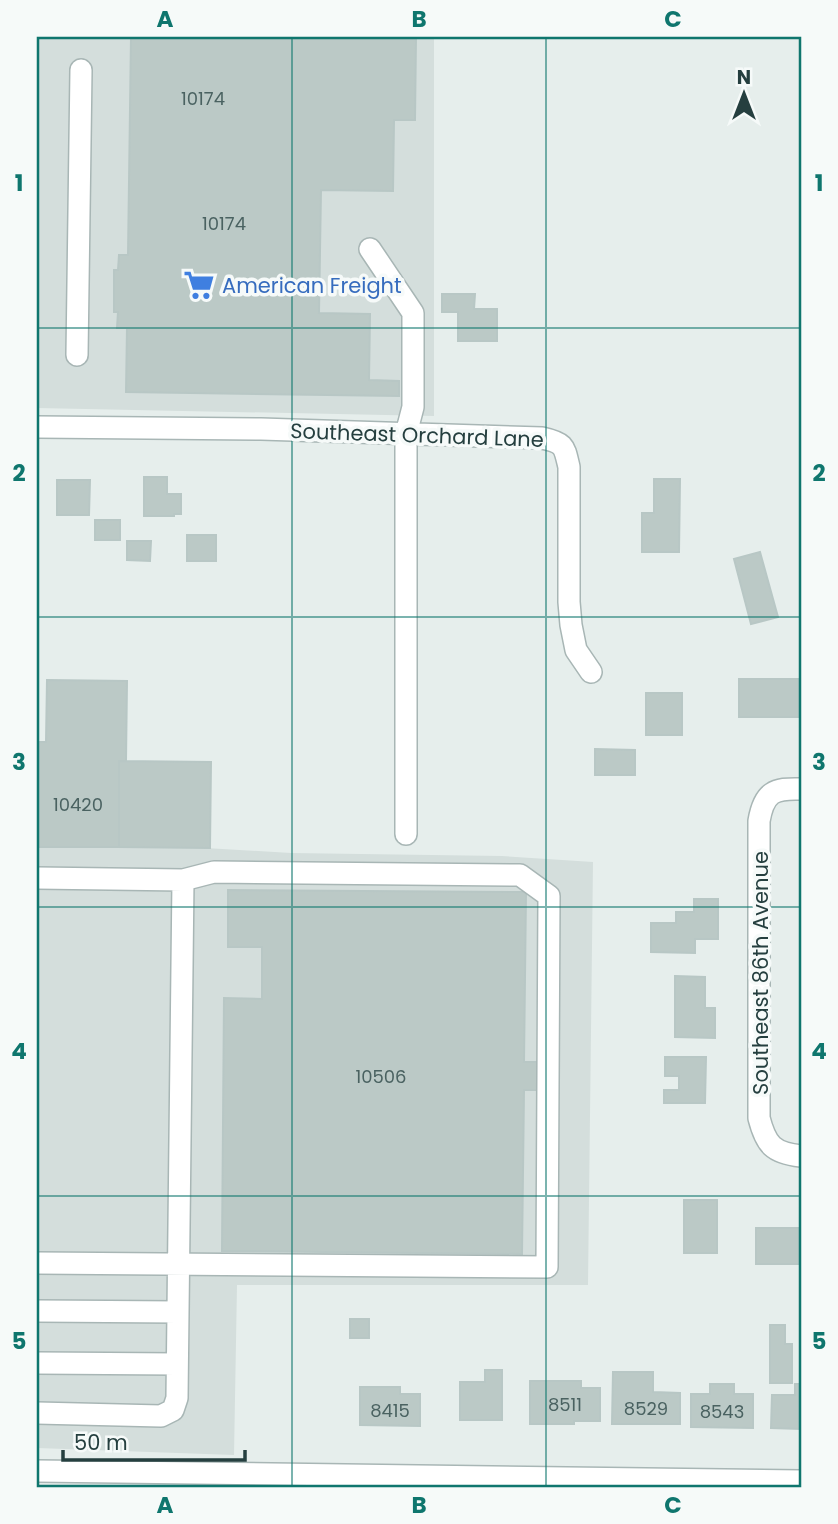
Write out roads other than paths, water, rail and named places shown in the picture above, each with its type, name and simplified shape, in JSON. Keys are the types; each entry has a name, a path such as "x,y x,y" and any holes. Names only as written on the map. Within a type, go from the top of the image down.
{"street":[{"path":"77,355 81,69"},
{"path":"370,249 413,313 413,407 406,433 406,834"},
{"name":"Southeast Orchard Lane","path":"37,426 261,429 555,440 565,448 569,467 571,625 576,650 591,672"},
{"name":"Southeast 86th Avenue","path":"801,789 780,789 768,797 761,807 759,1118 763,1133 772,1148 785,1154 801,1156"},
{"path":"37,878 183,880 214,872 520,875 549,896 547,1267 37,1264"},
{"path":"37,1413 161,1416 173,1410 177,1398 183,880"},
{"path":"37,1311 178,1312"},
{"path":"37,1363 177,1364"},
{"path":"37,1471 185,1480 801,1481"}],"place":[{"name":"American Freight","path":"199,285"}]}
